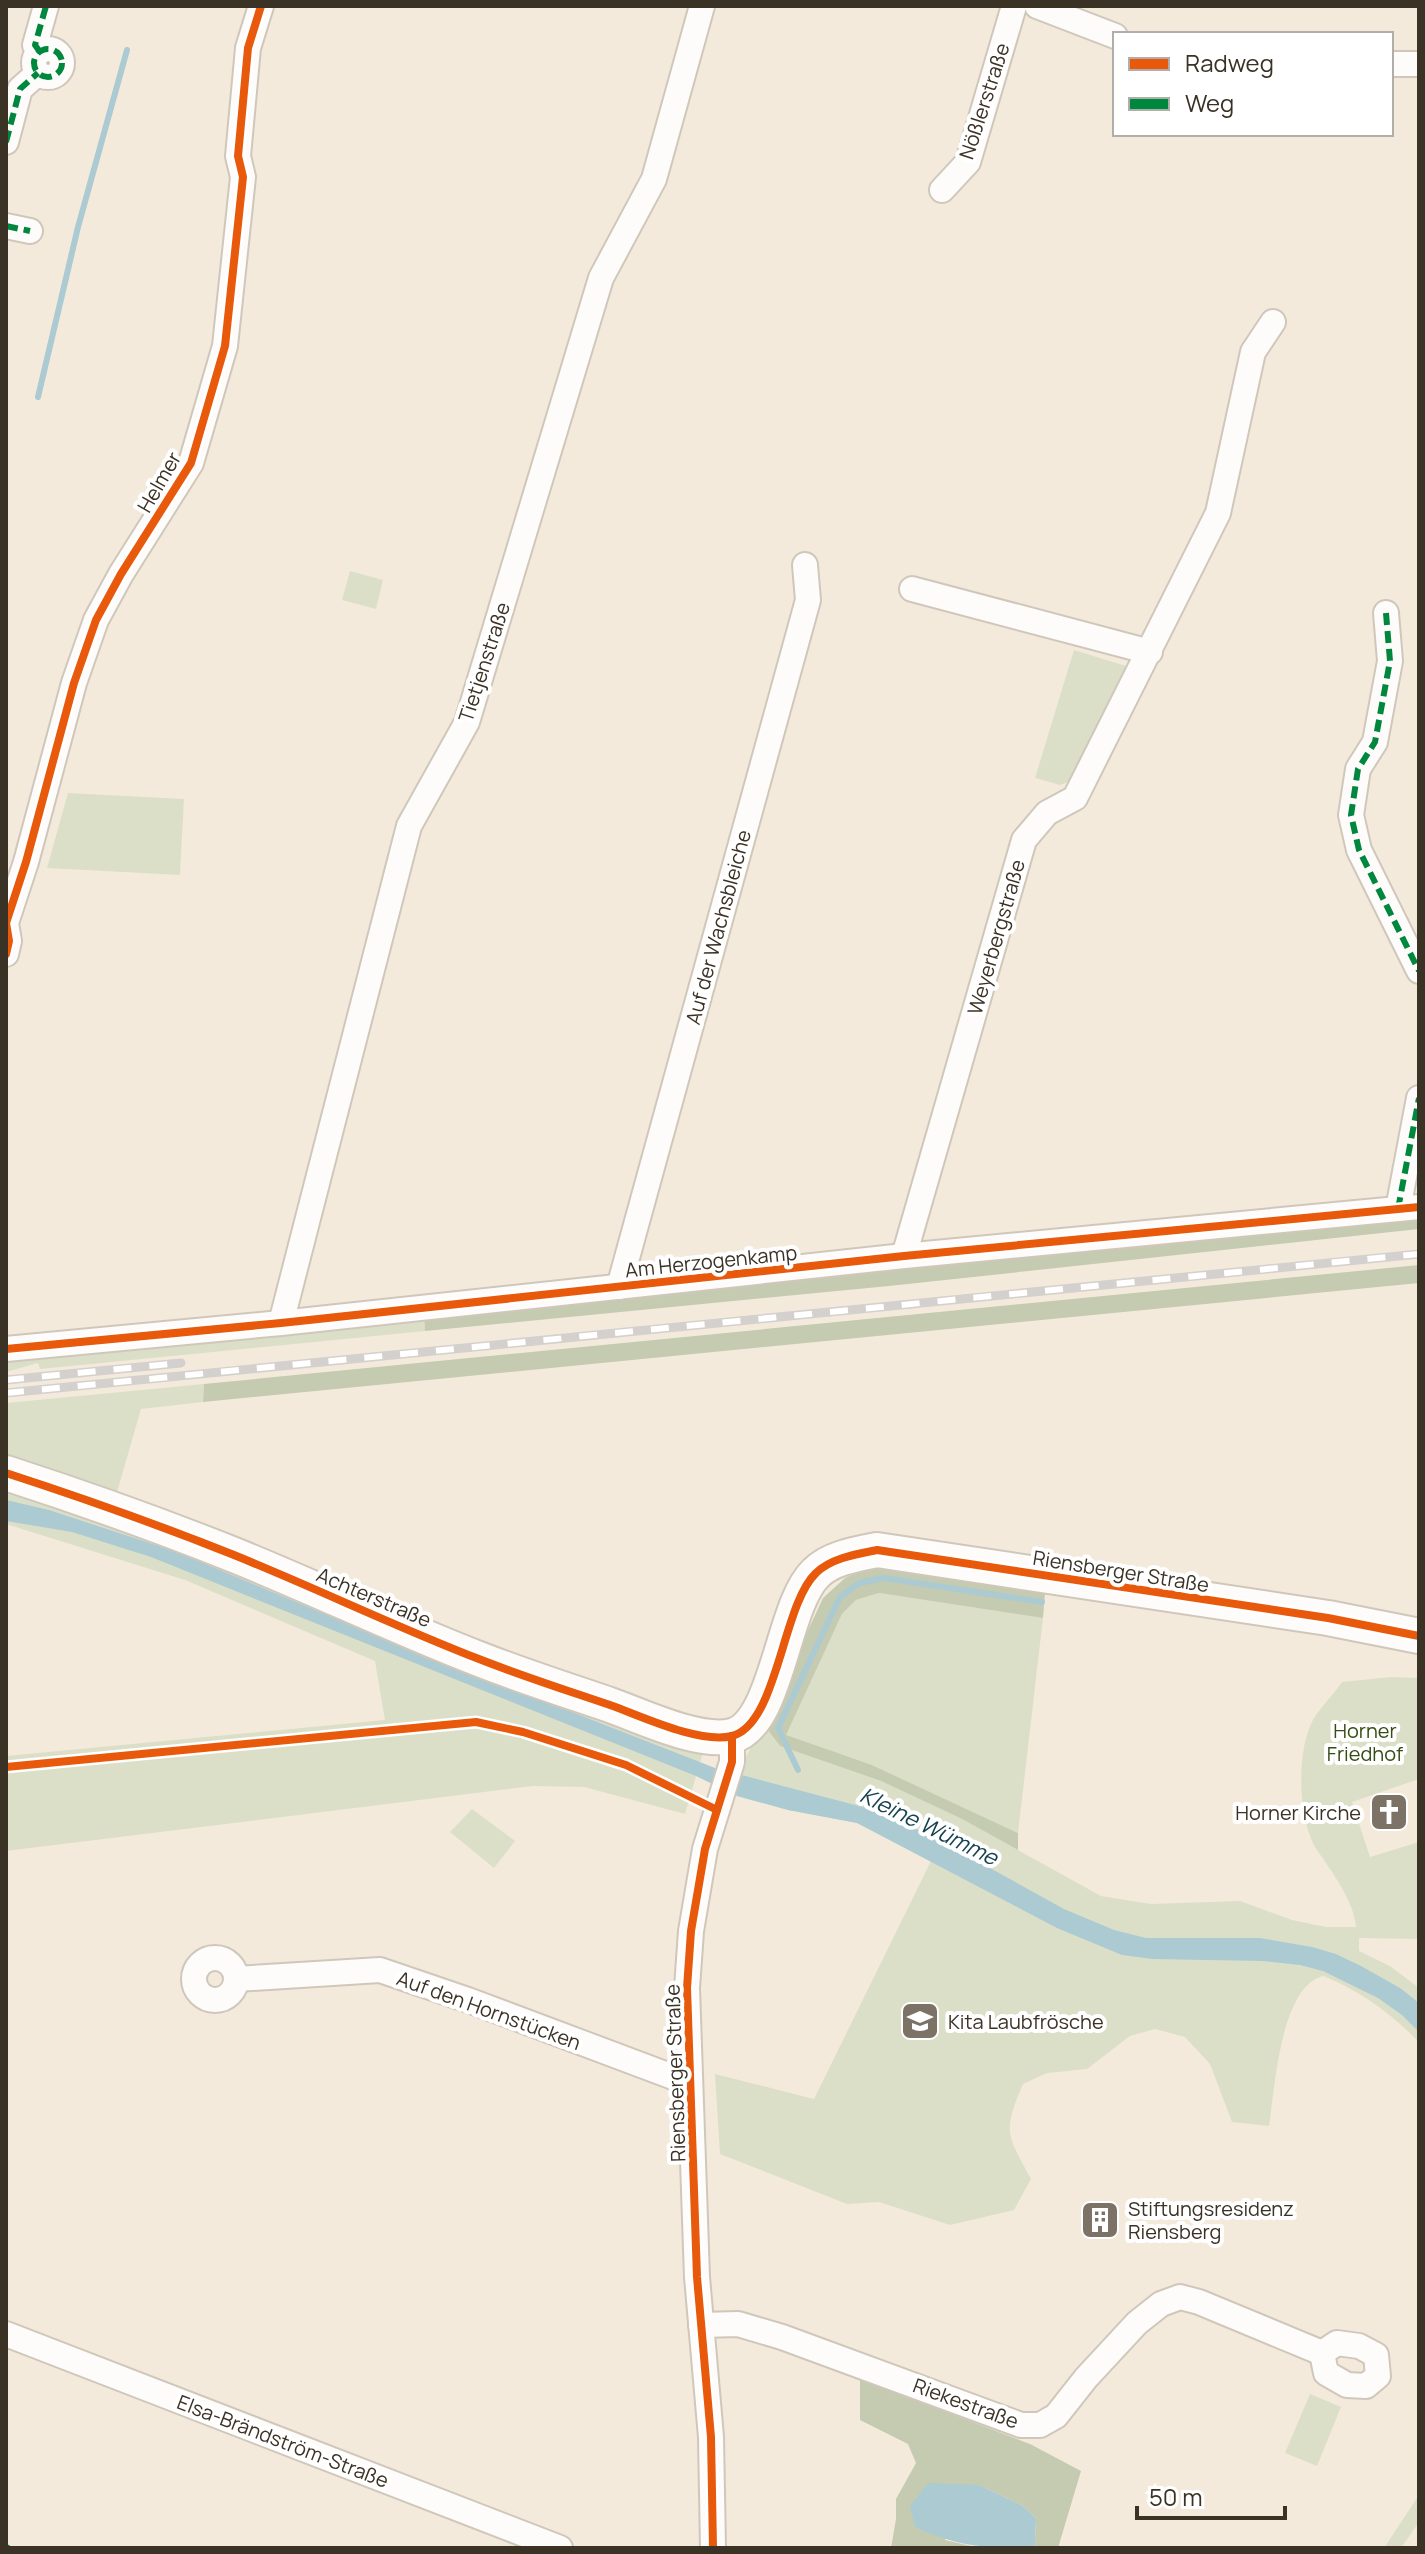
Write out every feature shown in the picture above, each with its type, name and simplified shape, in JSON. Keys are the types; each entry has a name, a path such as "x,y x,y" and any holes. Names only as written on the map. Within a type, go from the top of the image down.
{"street":[{"path":"6,142 20,89 39,63 35,45 46,6"},
{"name":"Helmer","path":"6,954 9,941 6,923 26,862 74,683 92,631 121,574 191,463 225,346 243,177 238,156 248,48 261,6"},
{"name":"Tietjenstraße","path":"281,1323 409,826 467,722 601,278 654,179 702,6"},
{"name":"Nößlerstraße","path":"942,190 968,162 1014,6"},
{"path":"1037,6 1113,35"},
{"path":"1393,64 1419,64"},
{"name":"Weyerbergstraße","path":"904,1256 1024,840 1047,813 1075,798 1218,513 1253,352 1273,322"},
{"name":"Auf der Wachsbleiche","path":"619,1287 808,600 805,565"},
{"path":"912,589 1150,652"},
{"path":"1386,613 1390,661 1375,742 1358,769 1351,815 1359,850 1419,971"},
{"path":"1409,1208 1419,1098"},
{"name":"Am Herzogenkamp","path":"6,1349 281,1323 904,1256 1409,1208"},
{"name":"Achterstraße","path":"6,1473 96,1502 235,1555 478,1659 732,1749"},
{"name":"Riensberger Straße","path":"713,2548 711,2437 701,2325 689,2083 687,1988 691,1931 705,1849 723,1793 732,1749 762,1706 803,1592 816,1573 846,1556 877,1550 1328,1618 1419,1636"},
{"name":"Riensberger Straße","path":"1328,1618 1419,1626"},
{"name":"Auf den Hornstücken","path":"236,1979 380,1970 689,2083"},
{"name":"Riekestraße","path":"701,2325 738,2324 782,2337 1021,2425 1040,2425 1056,2416 1137,2323 1161,2304 1180,2297 1322,2353"},
{"name":"Elsa-Brändström-Straße","path":"6,2334 560,2548"}],"green space":[{"path":"350,571 383,580 376,609 342,600"},
{"path":"1074,650 1126,666 1071,781 1060,785 1035,778"},
{"path":"68,793 184,799 180,875 47,868"},
{"path":"1419,1215 1419,1229 889,1286 425,1331 424,1314"},
{"path":"1419,1265 1419,1283 203,1402 204,1384"},
{"path":"424,1314 425,1331 40,1369 38,1363 6,1372 6,1355"},
{"path":"204,1384 203,1402 141,1409 117,1492 6,1456 6,1403"},
{"path":"6,1486 704,1749 685,1814 584,1787 533,1786 6,1851 6,1756 385,1720 375,1661 185,1580 6,1524"},
{"path":"868,1567 888,1567 1045,1593 1043,1618 879,1593 856,1600 842,1614 786,1735 872,1765 1018,1833 1018,1850 962,1819 881,1781 780,1746 764,1725 823,1598 845,1578"},
{"path":"879,1593 1043,1618 1018,1833 872,1765 785,1736 842,1614 856,1600"},
{"name":"Horner Friedhof","path":"1391,1677 1419,1678 1419,1779 1352,1802 1370,1857 1419,1842 1419,1939 1359,1938 1359,1951 1390,1966 1419,1988 1419,2042 1374,2004 1323,1976 1309,1984 1297,1999 1289,2019 1277,2065 1269,2126 1232,2122 1210,2064 1185,2037 1155,2029 1130,2036 1087,2069 1047,2073 1023,2084 1012,2113 1010,2133 1031,2179 1014,2210 950,2225 879,2202 847,2204 720,2154 715,2074 814,2099 931,1861 857,1823 788,1810 737,1796 742,1763 764,1725 780,1746 881,1781 962,1819 1101,1896 1151,1904 1240,1901 1292,1920 1326,1927 1356,1927 1347,1897 1317,1850 1306,1822 1301,1787 1303,1751 1314,1718 1342,1682"},
{"path":"472,1809 515,1841 494,1868 450,1832"},
{"path":"860,2379 1030,2444 1081,2471 1058,2548 1032,2548 1035,2544 1036,2518 1023,2506 979,2485 945,2540 979,2548 891,2548 896,2499 916,2463 908,2444 860,2420"},
{"path":"1310,2394 1341,2407 1317,2466 1285,2453"},
{"path":"1419,2495 1419,2522 1401,2548 1384,2548"}],"water":[{"path":"6,1500 49,1510 177,1552 370,1633 715,1768 874,1810 932,1836 1064,1909 1114,1930 1146,1938 1260,1938 1336,1954 1400,1988 1419,2003 1419,2032 1378,1998 1323,1971 1300,1965 1122,1955 1057,1928 857,1823 788,1810 737,1796 696,1776 151,1557 72,1532 6,1521"},
{"path":"928,2483 979,2485 1023,2506 1036,2518 1035,2544 1032,2548 972,2545 945,2539 915,2527 910,2506"}],"waterway":[{"path":"38,397 78,227 127,50"},
{"path":"798,1770 778,1728 840,1597 859,1583 884,1578 1042,1602"}],"railway":[{"path":"6,1393 1419,1254"},
{"path":"6,1380 181,1363"}],"marked path":[{"path":"40,52 35,45 46,6"},
{"path":"48,49 58,53 62,63 58,73 48,77 38,73 34,63 38,53 48,49"},
{"path":"6,142 20,89 38,73"},
{"path":"6,226 30,231"},
{"path":"1386,613 1390,661 1375,742 1358,769 1351,815 1359,850 1419,971"},
{"path":"1398,1209 1419,1098"}],"cycle path":[{"path":"6,954 9,941 6,923 26,862 74,683 96,620 121,574 191,463 225,346 243,177 238,156 248,48 261,6"},
{"path":"6,1349 281,1323 904,1256 1419,1207"},
{"path":"6,1473 206,1544 495,1665 670,1728 703,1736 732,1736 747,1727 760,1710 795,1610 816,1573 837,1560 877,1550 1328,1618 1419,1636"},
{"path":"6,1767 476,1722 523,1732 626,1765 717,1810"},
{"path":"713,2548 711,2437 697,2277 687,1988 691,1931 705,1849 732,1762 732,1736"}],"place":[{"name":"Horner Kirche","path":"1389,1812"},
{"name":"Kita Laubfrösche","path":"920,2021"},
{"name":"Stiftungsresidenz Riensberg","path":"1100,2220"}],"water label":[{"name":"Kleine Wümme","path":"929,1826"}]}
